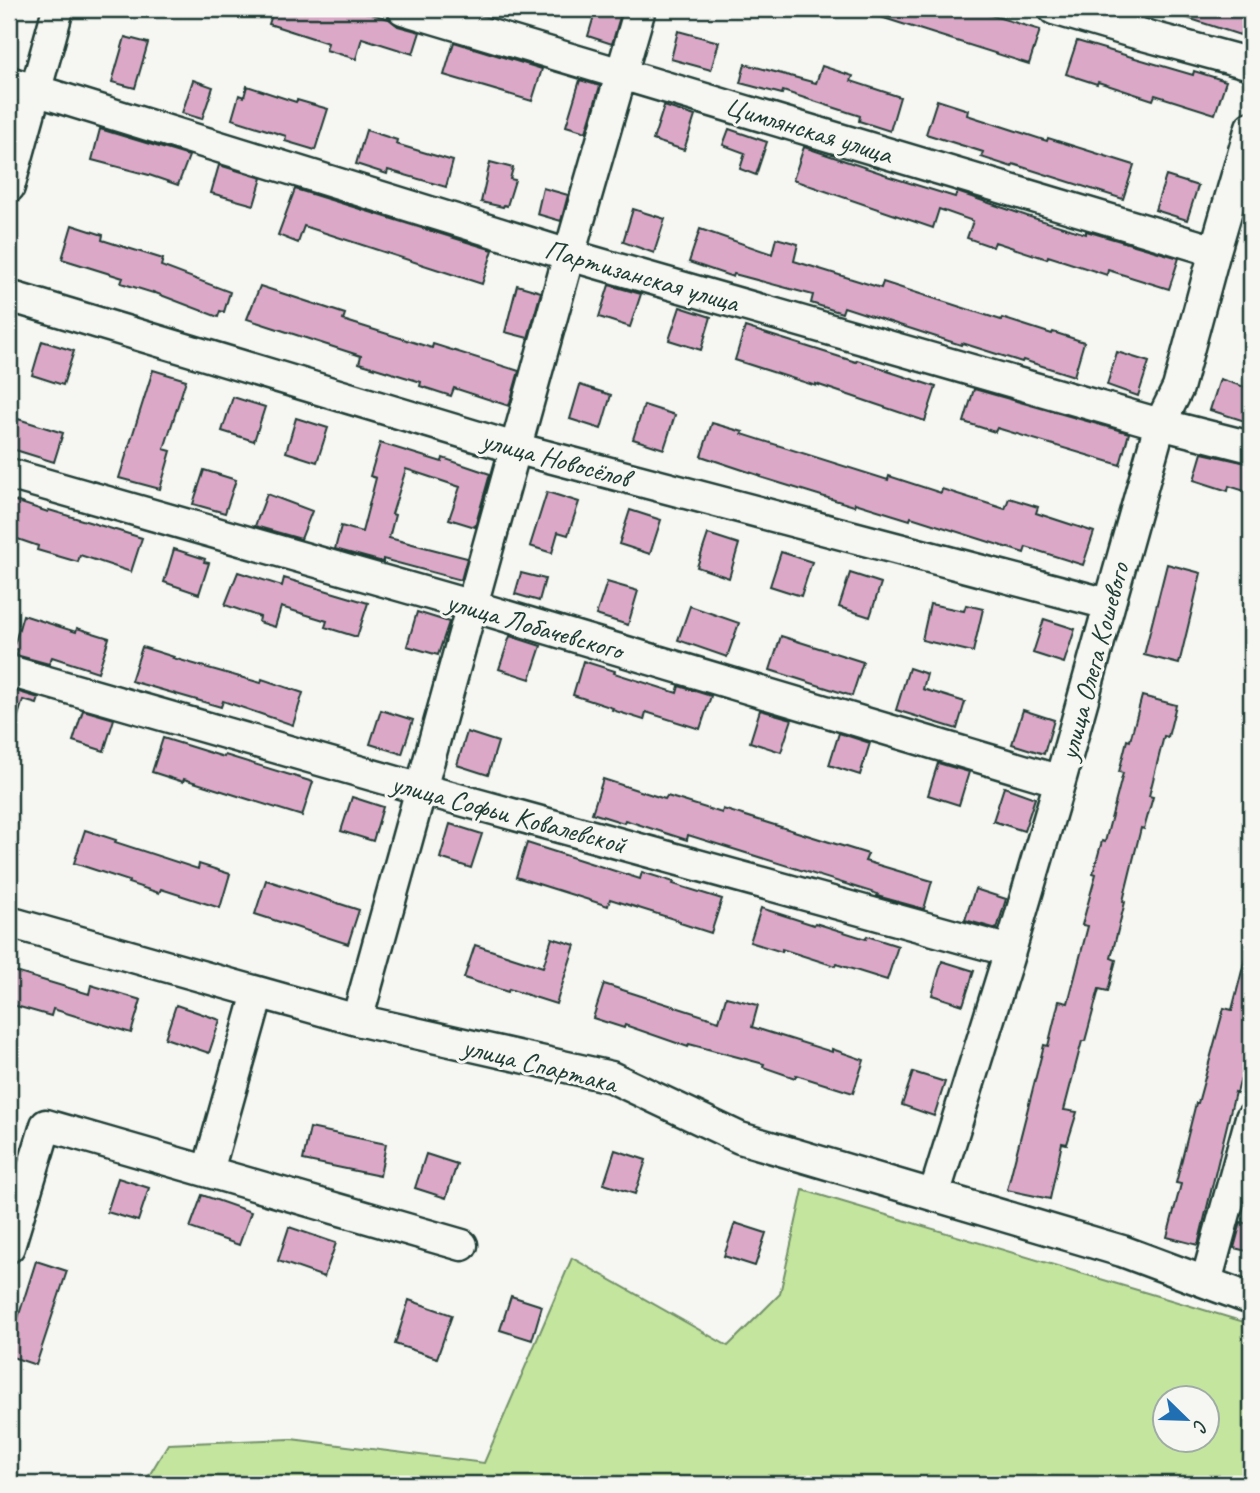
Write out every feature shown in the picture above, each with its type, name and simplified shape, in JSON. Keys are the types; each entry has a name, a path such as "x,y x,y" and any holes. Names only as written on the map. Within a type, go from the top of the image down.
{"street":[{"path":"9,187 22,86 58,9"},
{"name":"Цимлянская улица","path":"403,9 1214,251"},
{"path":"357,1020 569,254 640,9"},
{"path":"1054,9 1251,64"},
{"name":"Партизанская улица","path":"22,86 569,254 1160,424 1251,447"},
{"name":"улица Олега Кошевого","path":"934,1195 1060,781 1160,424 1178,388 1214,251 1251,127"},
{"name":"улица Новосёлов","path":"9,296 516,448 1108,604"},
{"name":"улица Лобачевского","path":"9,474 472,606 1060,781"},
{"name":"улица Софьи Ковалевской","path":"9,671 421,789 1010,951"},
{"name":"улица Спартака","path":"9,922 357,1020 611,1077 740,1138 1122,1251 1251,1298"},
{"path":"208,1171 258,993"},
{"path":"1206,1282 1251,1118"},
{"path":"9,1247 46,1125 462,1245"}],"green space":[{"path":"803,1190 1251,1324 1251,1484 144,1484 168,1444 291,1439 484,1463 572,1258 728,1346 780,1294"}],"building":[{"path":"274,9 354,9 420,32 413,54 362,38 356,59 326,50 328,43 269,24"},
{"path":"596,9 622,10 612,44 588,36"},
{"path":"866,9 970,9 1040,30 1029,64 865,12"},
{"path":"1169,9 1248,9 1240,35 1169,12"},
{"path":"678,31 719,42 711,70 671,59"},
{"path":"125,37 148,43 135,88 112,82"},
{"path":"1077,41 1193,75 1194,71 1226,81 1215,114 1155,95 1153,100 1066,74"},
{"path":"454,42 542,69 532,101 444,75"},
{"path":"745,64 816,83 822,66 853,76 851,81 900,97 890,131 859,121 860,116 783,91 782,94 740,83"},
{"path":"193,80 213,87 202,119 182,113"},
{"path":"580,80 600,86 586,132 566,126"},
{"path":"247,86 328,109 315,150 285,141 286,136 232,119 239,95 244,97"},
{"path":"937,100 968,110 967,115 1134,165 1123,199 1013,164 1012,167 981,157 983,152 926,134"},
{"path":"664,106 695,116 684,150 653,140"},
{"path":"100,129 189,156 178,185 92,160"},
{"path":"729,129 767,142 756,175 740,169 745,153 723,145"},
{"path":"366,130 397,140 396,144 453,161 446,187 388,170 387,174 356,164"},
{"path":"804,147 955,197 957,192 1086,234 1086,231 1179,258 1169,289 1108,270 1107,275 1048,256 1047,259 995,242 993,247 967,238 973,221 939,209 933,228 793,180"},
{"path":"490,162 513,168 510,179 515,180 507,206 481,202"},
{"path":"219,165 262,178 254,205 211,193"},
{"path":"1166,176 1198,186 1187,220 1155,210"},
{"path":"543,188 568,195 561,221 537,214"},
{"path":"295,189 493,250 482,284 304,226 298,243 278,235"},
{"path":"633,209 665,219 654,253 623,242"},
{"path":"72,225 103,235 102,240 163,259 161,266 230,292 224,312 220,311 218,317 121,283 123,278 62,259"},
{"path":"700,229 772,254 776,238 798,244 794,261 881,288 883,282 1001,320 1002,318 1084,342 1074,376 962,343 961,345 844,307 842,313 811,303 813,295 734,274 733,277 689,262"},
{"path":"517,285 541,292 528,338 505,332"},
{"path":"609,285 641,294 630,327 599,317"},
{"path":"260,286 345,314 343,320 432,348 433,344 519,371 509,406 454,388 451,396 420,386 421,382 359,363 361,356 247,319"},
{"path":"680,307 711,317 701,350 669,340"},
{"path":"745,327 936,387 925,421 735,360"},
{"path":"42,341 74,351 63,385 32,375"},
{"path":"1117,352 1149,362 1138,396 1107,385"},
{"path":"153,370 186,380 164,449 171,451 160,489 119,478"},
{"path":"1220,379 1251,389 1251,423 1210,410"},
{"path":"580,385 611,395 601,429 570,419"},
{"path":"974,389 1129,433 1120,465 997,428 995,432 964,422"},
{"path":"233,397 265,407 254,441 222,431"},
{"path":"644,405 675,415 664,449 633,439"},
{"path":"296,418 328,428 317,462 286,452"},
{"path":"18,419 63,433 54,462 9,448"},
{"path":"712,423 888,480 889,476 941,493 942,489 1005,509 1009,498 1038,507 1036,513 1094,532 1083,565 1026,547 1024,553 911,517 910,520 855,503 854,506 701,456"},
{"path":"380,443 442,462 443,458 490,474 475,527 449,519 460,487 406,469 392,514 395,515 389,538 467,558 461,580 335,549 341,526 362,532 376,478 370,476"},
{"path":"1202,453 1251,464 1251,493 1229,486 1228,491 1194,480"},
{"path":"204,470 236,480 225,513 193,504"},
{"path":"547,492 579,502 568,535 558,532 552,553 530,546"},
{"path":"267,494 312,511 301,539 255,526"},
{"path":"9,499 142,538 131,572 80,555 78,562 37,550 38,546 9,536"},
{"path":"630,510 661,520 650,554 619,544"},
{"path":"708,534 739,544 729,578 697,567"},
{"path":"174,549 205,559 204,562 209,563 199,594 164,582"},
{"path":"781,552 812,562 801,596 770,586"},
{"path":"1167,564 1201,573 1179,664 1144,655"},
{"path":"238,572 282,586 284,578 368,603 357,637 325,627 327,621 281,607 275,627 259,622 260,617 225,605"},
{"path":"521,573 545,579 539,601 515,594"},
{"path":"850,573 881,583 870,617 839,607"},
{"path":"607,582 638,591 628,625 596,615"},
{"path":"930,604 964,611 966,605 983,609 973,652 922,640"},
{"path":"690,606 739,623 727,657 678,640"},
{"path":"417,612 449,622 438,655 407,646"},
{"path":"23,615 76,632 77,628 109,638 98,672 52,657 49,664 16,655 18,650 13,649"},
{"path":"1044,619 1075,629 1064,663 1033,653"},
{"path":"510,636 541,646 530,679 499,669"},
{"path":"781,636 863,662 852,696 770,670"},
{"path":"142,647 261,683 262,679 303,693 293,725 223,701 221,707 131,681"},
{"path":"583,661 677,693 679,686 711,696 700,729 646,712 644,720 573,695"},
{"path":"909,668 927,674 923,689 965,702 957,729 896,710"},
{"path":"9,689 39,698 37,704 23,700 13,732 9,731"},
{"path":"1142,696 1176,705 1168,737 1164,736 1149,796 1153,797 1144,829 1141,828 1123,901 1125,902 1111,958 1116,960 1108,991 1099,989 1064,1110 1077,1112 1067,1144 1062,1143 1050,1199 1007,1190 1044,1045 1048,1046 1059,1001 1068,1003 1088,926 1082,925 1096,874 1093,873 1102,841 1105,842 1123,773 1119,772 1127,740 1130,741"},
{"path":"83,710 114,719 104,751 73,741"},
{"path":"381,710 413,720 402,754 370,744"},
{"path":"760,710 792,719 781,752 750,742"},
{"path":"1023,710 1054,720 1044,754 1012,744"},
{"path":"467,732 498,742 488,775 457,765"},
{"path":"839,733 870,743 860,775 829,765"},
{"path":"163,738 313,782 302,816 184,779 183,782 152,772"},
{"path":"938,763 969,772 959,805 928,795"},
{"path":"603,779 665,799 667,796 722,813 723,809 868,854 865,861 932,881 924,909 688,835 687,840 625,820 624,823 592,813"},
{"path":"1004,787 1035,798 1024,831 993,821"},
{"path":"352,797 383,807 373,841 341,831"},
{"path":"450,824 482,834 471,868 440,858"},
{"path":"85,830 198,869 199,864 230,874 220,908 161,889 159,893 74,863"},
{"path":"527,843 640,879 642,872 722,899 711,933 610,899 608,906 516,877"},
{"path":"266,880 359,910 348,944 255,914"},
{"path":"975,889 1006,899 997,929 965,920"},
{"path":"761,908 814,925 815,923 866,939 867,936 898,946 887,980 750,942"},
{"path":"552,938 575,945 556,1004 464,978 475,945 543,967"},
{"path":"1245,959 1251,959 1251,1040 1237,1093 1235,1092 1198,1245 1167,1237 1181,1184 1176,1183 1196,1103 1224,1008 1232,1010"},
{"path":"942,961 974,971 963,1005 932,995"},
{"path":"9,970 89,994 91,985 141,1000 131,1033 53,1009 51,1016 9,1004"},
{"path":"604,984 719,1021 726,997 758,1005 752,1027 864,1060 853,1093 796,1075 795,1078 763,1067 764,1064 689,1044 688,1047 625,1025 624,1028 593,1018"},
{"path":"176,1005 220,1020 209,1053 165,1038"},
{"path":"913,1072 945,1082 934,1116 902,1105"},
{"path":"310,1128 386,1144 380,1176 303,1160"},
{"path":"615,1150 646,1160 635,1194 604,1184"},
{"path":"426,1154 457,1164 446,1198 415,1188"},
{"path":"118,1178 149,1188 138,1221 107,1212"},
{"path":"202,1195 251,1212 239,1245 190,1228"},
{"path":"1241,1222 1251,1225 1251,1252 1234,1248"},
{"path":"735,1223 766,1233 755,1266 724,1256"},
{"path":"289,1227 336,1243 324,1277 278,1261"},
{"path":"36,1261 67,1271 36,1365 9,1356 9,1340"},
{"path":"511,1296 542,1306 532,1340 500,1330"},
{"path":"409,1300 452,1315 437,1358 395,1344"}]}
